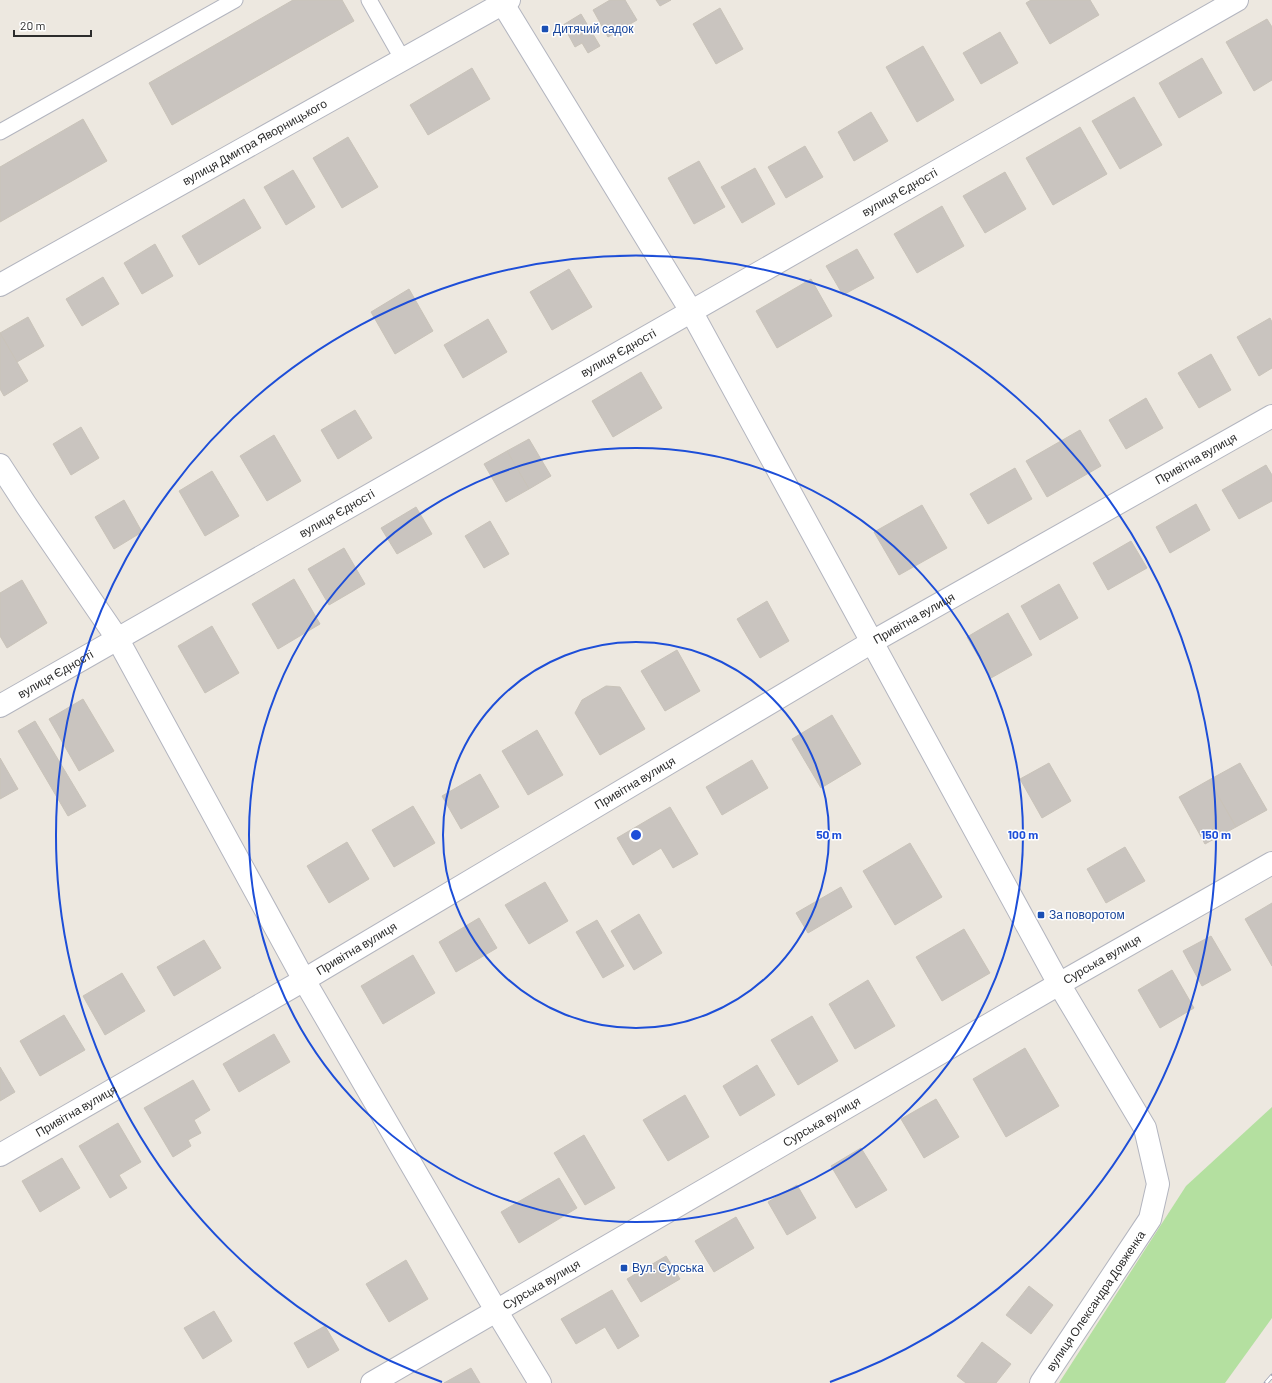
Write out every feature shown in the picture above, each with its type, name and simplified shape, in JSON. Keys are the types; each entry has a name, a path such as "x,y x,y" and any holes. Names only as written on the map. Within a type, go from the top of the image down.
{"street":[{"name":"вулиця Єдності","path":"0,706 1237,0"},
{"name":"вулиця Дмитра Яворницького","path":"0,284 506,2"},
{"path":"506,2 691,311 1059,984"},
{"name":"Привітна вулиця","path":"0,1154 304,980 872,642 1272,416"},
{"path":"0,465 30,512 118,638 304,980 497,1312 540,1383"},
{"name":"Сурська вулиця","path":"372,1383 497,1312 1059,984 1272,863"},
{"name":"вулиця Олександра Довженка","path":"1041,1383 1150,1219 1158,1184 1144,1128 1059,984"}],"lane":[{"path":"0,132 235,0"},
{"path":"369,0 403,60"}],"green space":[{"path":"1272,1107 1272,1318 1225,1383 1059,1383 1186,1186"}],"building":[{"path":"293,0 342,0 354,21 172,125 149,83"},
{"path":"610,0 625,0 637,20 608,37 593,10"},
{"path":"656,0 671,0 660,6"},
{"path":"1031,0 1090,0 1099,15 1050,44 1026,3"},
{"path":"720,8 743,49 716,64 693,24"},
{"path":"581,14 600,46 588,53 582,43 575,47 563,25"},
{"path":"1267,19 1272,27 1272,80 1254,91 1226,42"},
{"path":"1000,32 1018,63 981,84 963,53"},
{"path":"923,46 954,100 917,122 886,67"},
{"path":"1202,58 1222,93 1179,118 1159,83"},
{"path":"472,68 490,99 428,135 410,105"},
{"path":"1134,97 1162,145 1120,169 1092,121"},
{"path":"871,112 888,141 854,161 838,132"},
{"path":"83,119 107,161 0,222 0,167"},
{"path":"1080,127 1107,174 1053,205 1026,158"},
{"path":"348,137 378,187 342,208 313,158"},
{"path":"805,146 823,177 786,198 768,167"},
{"path":"699,161 725,207 694,224 668,178"},
{"path":"755,168 775,204 742,223 721,187"},
{"path":"293,170 315,207 286,225 264,187"},
{"path":"1005,172 1026,209 985,233 963,196"},
{"path":"244,199 261,228 199,265 182,236"},
{"path":"942,206 964,246 917,273 894,234"},
{"path":"155,244 173,276 142,294 124,263"},
{"path":"857,249 874,278 843,295 826,266"},
{"path":"569,269 592,307 552,330 530,292"},
{"path":"103,277 119,304 82,326 66,299"},
{"path":"811,279 832,316 777,348 756,311"},
{"path":"409,289 433,331 395,354 371,312"},
{"path":"28,317 44,346 17,362 0,333"},
{"path":"1270,318 1272,322 1272,368 1259,376 1237,337"},
{"path":"488,319 507,352 463,378 444,345"},
{"path":"0,333 28,381 4,396 0,389"},
{"path":"1211,354 1231,390 1199,408 1178,373"},
{"path":"641,372 662,408 613,437 592,401"},
{"path":"1146,398 1163,428 1126,449 1109,420"},
{"path":"355,410 372,438 338,459 321,430"},
{"path":"81,427 99,458 71,475 53,444"},
{"path":"1080,430 1101,466 1047,497 1026,461"},
{"path":"274,435 301,481 267,501 240,456"},
{"path":"529,439 551,476 529,489 507,451"},
{"path":"507,451 529,489 506,502 484,464"},
{"path":"1266,465 1272,475 1272,501 1239,519 1222,490"},
{"path":"1015,468 1032,499 988,524 970,494"},
{"path":"212,471 239,516 205,536 179,491"},
{"path":"124,500 142,532 114,549 95,517"},
{"path":"1196,504 1210,530 1170,553 1156,527"},
{"path":"922,505 947,548 899,575 874,532"},
{"path":"416,507 432,534 397,554 381,528"},
{"path":"490,521 509,554 484,568 465,536"},
{"path":"1131,541 1147,568 1108,590 1093,563"},
{"path":"344,548 365,584 329,605 308,569"},
{"path":"294,579 320,624 278,649 252,604"},
{"path":"22,580 47,623 7,648 0,636 0,593"},
{"path":"1059,584 1078,618 1040,640 1021,606"},
{"path":"767,601 789,641 760,658 737,619"},
{"path":"1008,613 1032,655 991,678 967,637"},
{"path":"212,626 239,673 205,693 178,646"},
{"path":"677,650 700,691 665,711 641,671"},
{"path":"606,686 620,687 645,729 600,755 575,713 582,700"},
{"path":"83,699 114,751 79,771 49,719"},
{"path":"832,715 861,764 821,788 792,739"},
{"path":"35,721 86,806 68,816 18,731"},
{"path":"537,730 563,775 528,795 502,751"},
{"path":"0,758 18,789 0,799"},
{"path":"752,760 768,788 722,815 706,787"},
{"path":"1049,763 1071,801 1042,818 1020,779"},
{"path":"1240,763 1267,810 1236,827 1209,780"},
{"path":"480,774 499,807 461,829 442,796"},
{"path":"1209,780 1236,827 1205,844 1179,797"},
{"path":"413,806 435,843 394,867 372,830"},
{"path":"670,807 698,854 673,868 661,848 633,865 617,838"},
{"path":"347,842 369,879 329,903 307,866"},
{"path":"910,843 942,897 895,925 863,871"},
{"path":"1125,847 1145,881 1106,903 1087,869"},
{"path":"545,882 568,921 529,944 505,905"},
{"path":"841,887 852,907 808,933 796,913"},
{"path":"1272,903 1272,966 1245,919"},
{"path":"639,914 662,953 634,970 611,931"},
{"path":"479,918 497,948 456,972 439,942"},
{"path":"597,920 624,966 603,978 576,932"},
{"path":"964,929 990,973 942,1001 916,957"},
{"path":"1211,936 1231,970 1202,986 1183,951"},
{"path":"204,940 221,968 174,996 157,967"},
{"path":"413,955 435,993 383,1024 361,986"},
{"path":"1172,970 1194,1008 1160,1028 1138,990"},
{"path":"122,973 145,1011 105,1035 83,996"},
{"path":"868,980 895,1026 855,1049 829,1004"},
{"path":"64,1015 85,1050 40,1076 20,1041"},
{"path":"812,1016 838,1061 798,1085 771,1040"},
{"path":"274,1034 290,1062 239,1092 223,1064"},
{"path":"1025,1048 1059,1106 1006,1137 973,1079"},
{"path":"757,1065 775,1095 740,1116 723,1086"},
{"path":"0,1067 15,1092 0,1101"},
{"path":"193,1080 210,1110 194,1120 201,1133 188,1140 191,1146 173,1157 144,1108"},
{"path":"685,1095 709,1137 668,1161 643,1120"},
{"path":"936,1099 959,1137 924,1158 901,1119"},
{"path":"118,1123 141,1162 119,1175 127,1188 110,1198 79,1146"},
{"path":"584,1135 615,1188 585,1205 554,1153"},
{"path":"861,1148 887,1190 856,1208 831,1166"},
{"path":"62,1158 80,1188 40,1212 22,1181"},
{"path":"559,1178 577,1208 519,1243 501,1212"},
{"path":"797,1185 816,1218 787,1235 768,1202"},
{"path":"736,1217 754,1248 714,1272 695,1241"},
{"path":"666,1256 680,1279 641,1302 627,1279"},
{"path":"406,1260 428,1299 389,1322 366,1284"},
{"path":"1029,1286 1053,1305 1031,1334 1006,1315"},
{"path":"612,1290 639,1336 618,1349 605,1327 576,1344 561,1319"},
{"path":"214,1311 232,1341 203,1359 184,1328"},
{"path":"325,1326 339,1350 308,1368 294,1343"},
{"path":"982,1342 1011,1364 996,1383 966,1383 957,1376"},
{"path":"471,1368 480,1383 444,1383"}],"railway":[{"path":"1266,1383 1272,1376"}],"place":[{"name":"Дитячий садок","path":"545,29"},
{"name":"За поворотом","path":"1041,915"},
{"name":"Вул. Сурська","path":"624,1268"}]}
